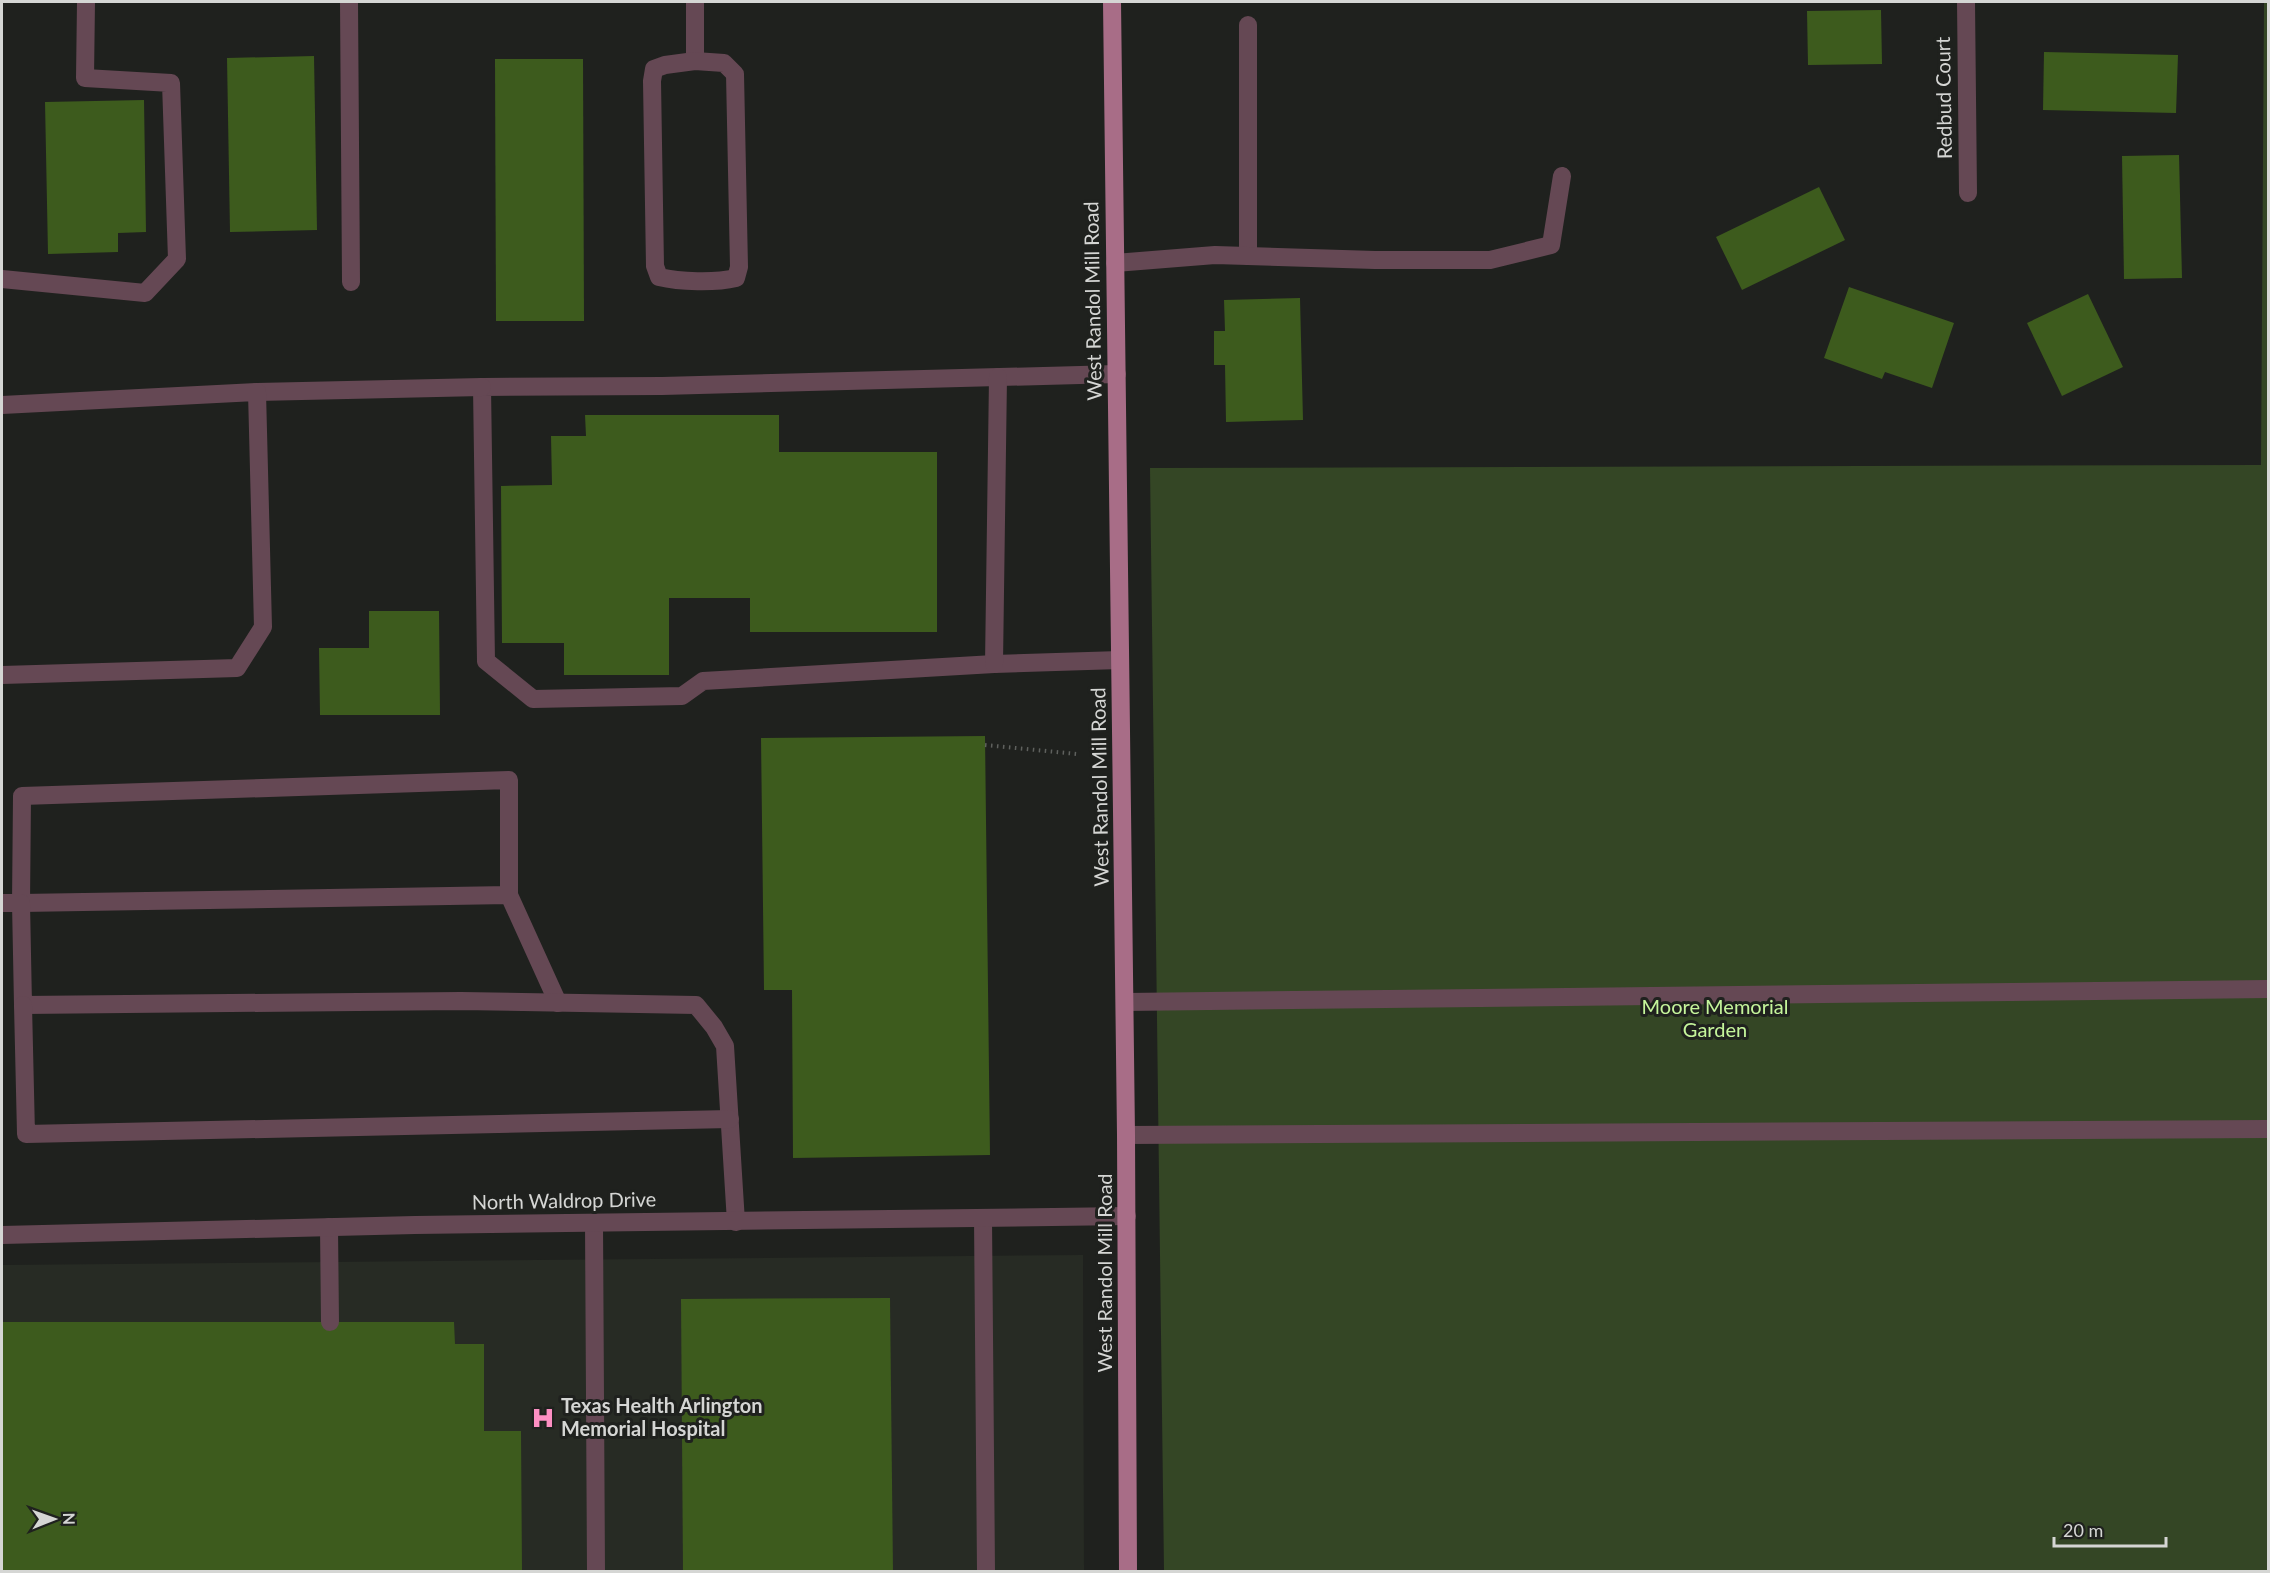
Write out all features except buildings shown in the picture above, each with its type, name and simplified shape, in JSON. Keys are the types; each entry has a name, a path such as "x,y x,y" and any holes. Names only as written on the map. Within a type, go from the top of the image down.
{"main road":[{"name":"West Randol Mill Road","path":"1114,3 1127,1216 1128,1572"}],"street":[{"path":"2,279 145,293 177,259 171,83 85,78 86,2"},
{"path":"349,2 351,282"},
{"path":"695,2 695,61"},
{"name":"Redbud Court","path":"1966,2 1968,193"},
{"path":"1248,25 1248,256"},
{"path":"695,61 724,63 735,74 739,267 736,278 725,280 669,279 659,277 655,266 652,81 654,69 665,65 695,61"},
{"path":"1115,263 1215,255 1376,260 1490,260 1551,245 1562,176"},
{"path":"2,405 257,392 662,386 1117,374"},
{"path":"994,664 998,377"},
{"path":"482,387 486,661 533,699 682,696 703,681 994,664 1120,660"},
{"path":"2,675 237,668 263,627 257,392"},
{"path":"558,1003 509,895 509,780 22,796 21,903 26,1134 730,1119"},
{"path":"2,903 509,895"},
{"path":"1125,1002 2268,989"},
{"path":"23,1005 461,1001 696,1005 714,1027 725,1046 736,1222"},
{"path":"1126,1135 2268,1129"},
{"name":"North Waldrop Drive","path":"2,1235 329,1227 1127,1216"},
{"path":"983,1218 986,1572"},
{"path":"594,1223 596,1572"},
{"path":"329,1227 330,1322"}],"path":[{"path":"985,746 1077,754"}],"shaded area":[{"name":"Texas Health Arlington Memorial Hospital","path":"1083,1255 1084,1571 2,1571 2,1265"}],"green space":[{"name":"Moore Memorial Garden","path":"2264,2 2268,2 2268,1571 1164,1571 1150,468 2261,465"}],"place":[{"name":"Texas Health Arlington Memorial Hospital","path":"543,1418"}]}
